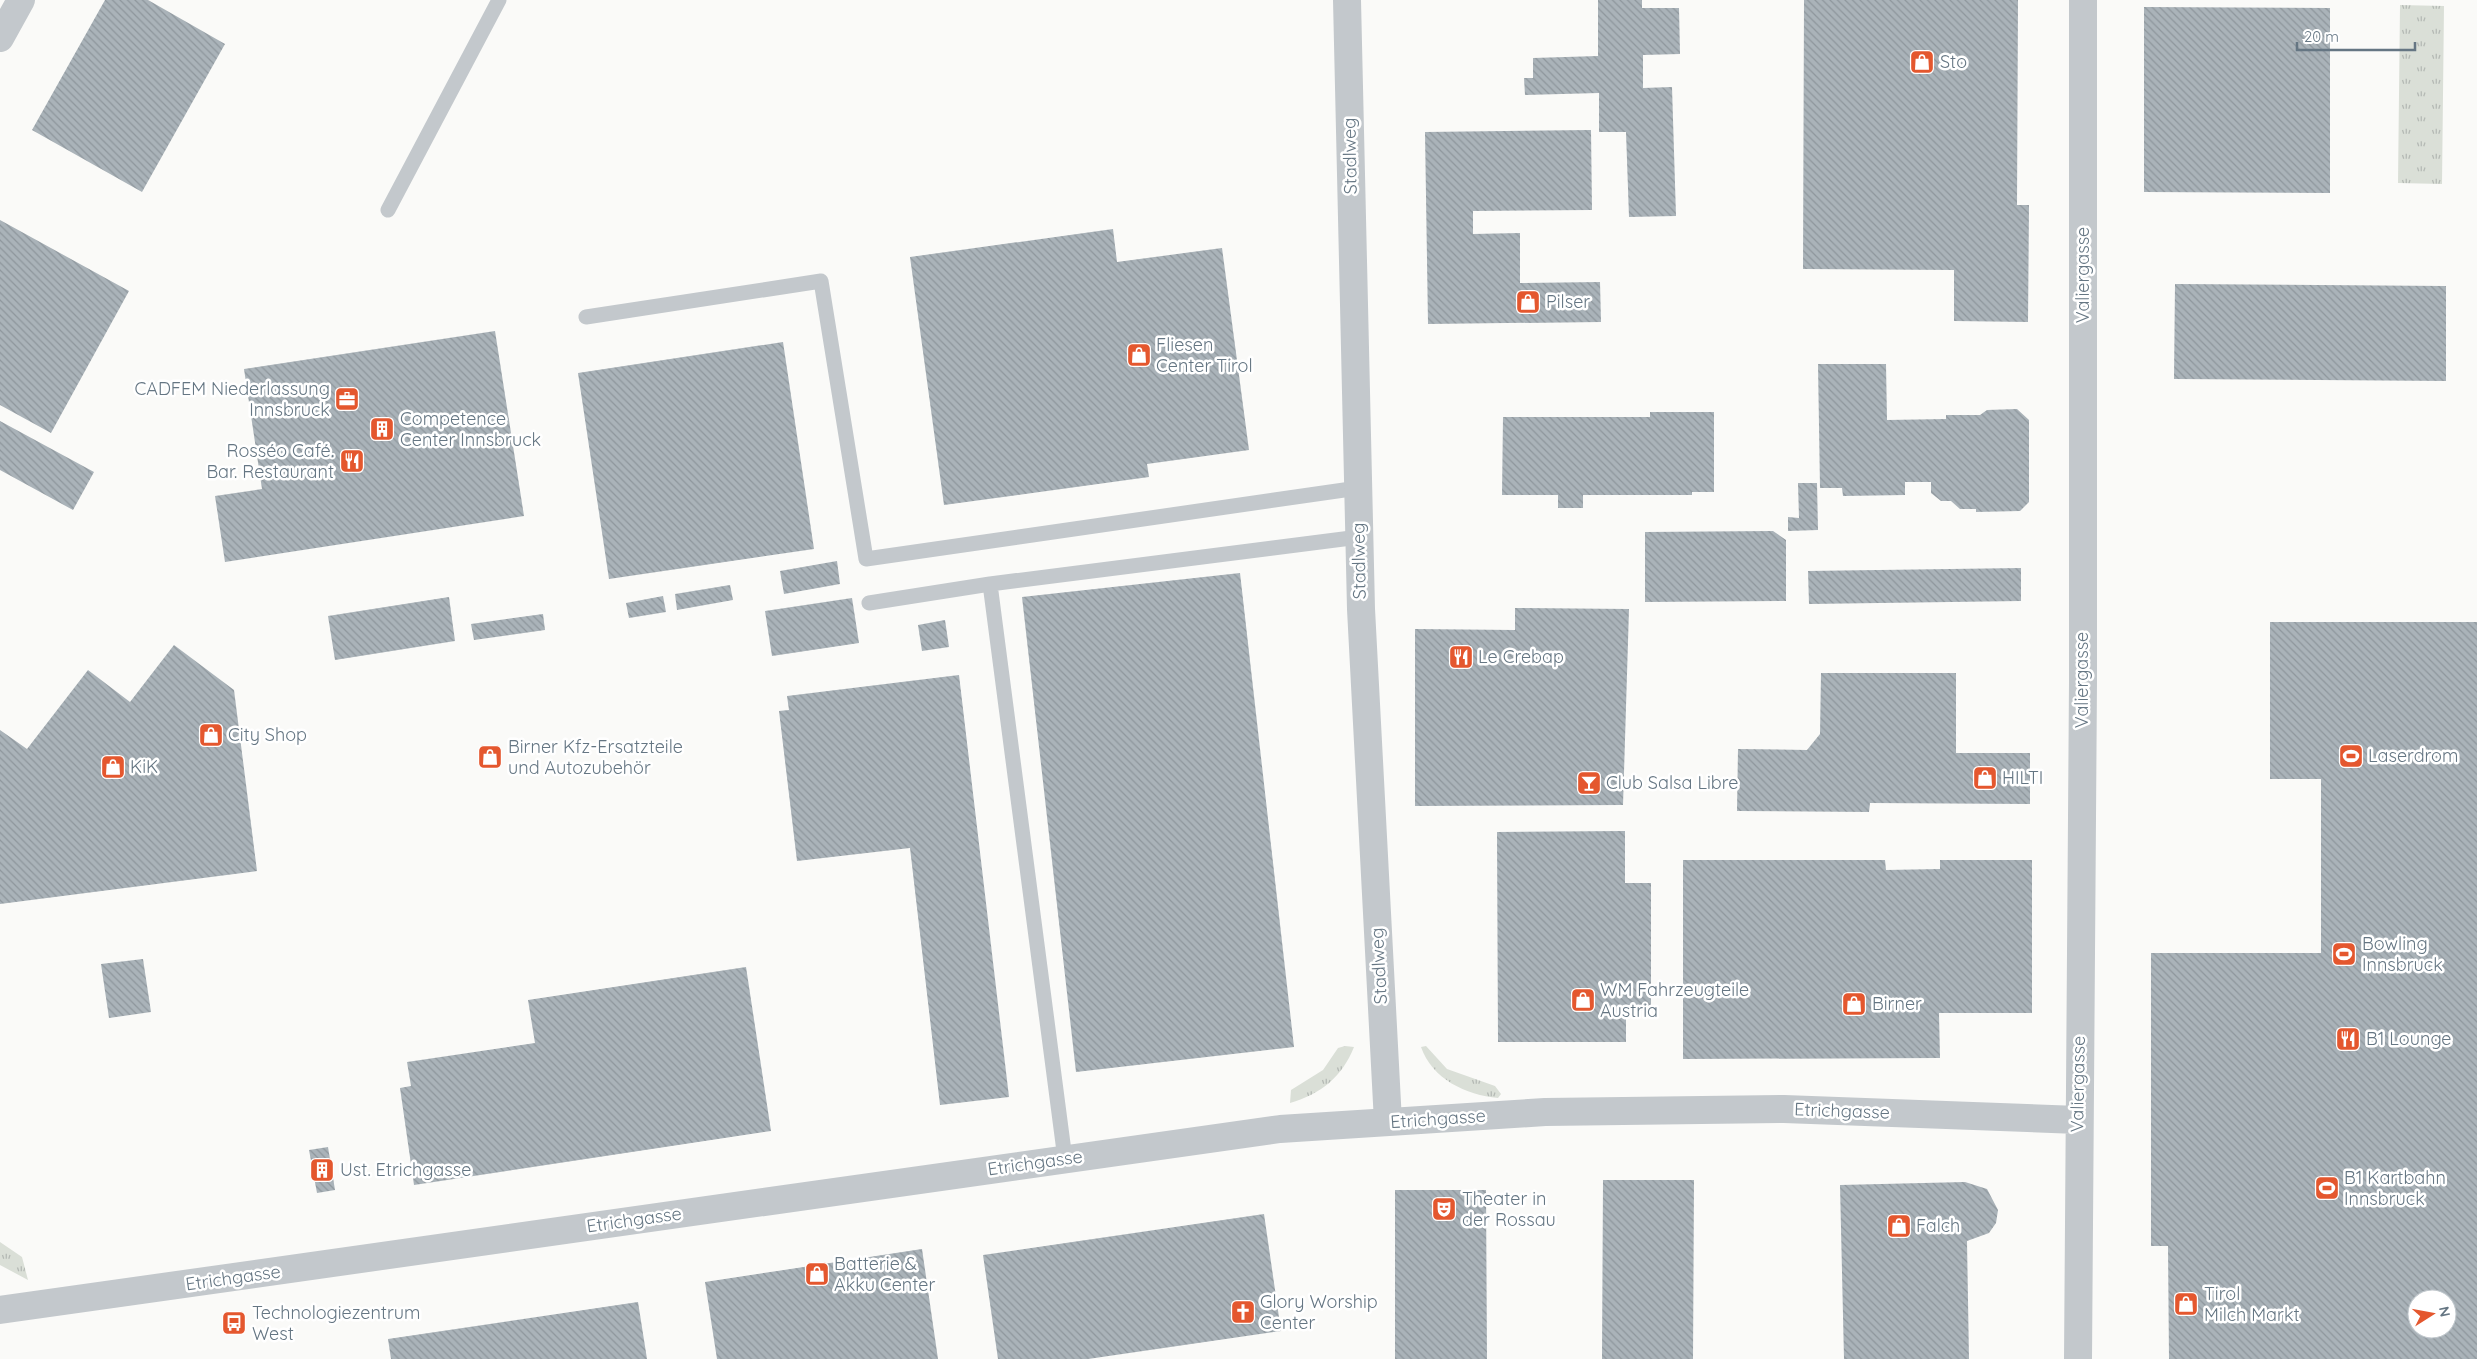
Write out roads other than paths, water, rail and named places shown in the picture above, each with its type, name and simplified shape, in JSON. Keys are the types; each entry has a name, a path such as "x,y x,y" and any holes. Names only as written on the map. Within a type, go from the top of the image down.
{"street":[{"path":"0,38 21,0"},
{"name":"Stadlweg","path":"1347,0 1359,537 1388,1122"},
{"name":"Valiergasse","path":"2078,1359 2078,1120 2083,682 2083,0"},
{"name":"Etrichgasse","path":"0,1310 1280,1128 1545,1112 1784,1110 2078,1120"}],"lane":[{"path":"388,210 499,0"},
{"path":"586,317 821,281 866,559 1358,488"},
{"path":"869,603 990,584 1359,537"},
{"path":"990,584 1065,1159"}],"place":[{"name":"Sto","path":"1922,62"},
{"name":"Pilser","path":"1528,302"},
{"name":"Fliesen Center Tirol","path":"1139,355"},
{"name":"CADFEM Niederlassung Innsbruck","path":"347,399"},
{"name":"Competence Center Innsbruck","path":"382,429"},
{"name":"Rosséo Café. Bar. Restaurant","path":"352,461"},
{"name":"Le Crebap","path":"1461,657"},
{"name":"City Shop","path":"211,735"},
{"name":"Laserdrom","path":"2351,756"},
{"name":"Birner Kfz-Ersatzteile und Autozubehör","path":"490,757"},
{"name":"KiK","path":"113,767"},
{"name":"HILTI","path":"1985,778"},
{"name":"Club Salsa Libre","path":"1589,783"},
{"name":"Bowling Innsbruck","path":"2344,954"},
{"name":"WM Fahrzeugteile Austria","path":"1583,1000"},
{"name":"Birner","path":"1854,1004"},
{"name":"B1 Lounge","path":"2348,1039"},
{"name":"Ust. Etrichgasse","path":"322,1170"},
{"name":"B1 Kartbahn Innsbruck","path":"2327,1188"},
{"name":"Theater in der Rossau","path":"1444,1209"},
{"name":"Falch","path":"1899,1226"},
{"name":"Batterie & Akku Center","path":"817,1274"},
{"name":"Tirol Milch Markt","path":"2186,1304"},
{"name":"Glory Worship Center","path":"1243,1312"},
{"name":"Technologiezentrum West","path":"234,1323"}]}
